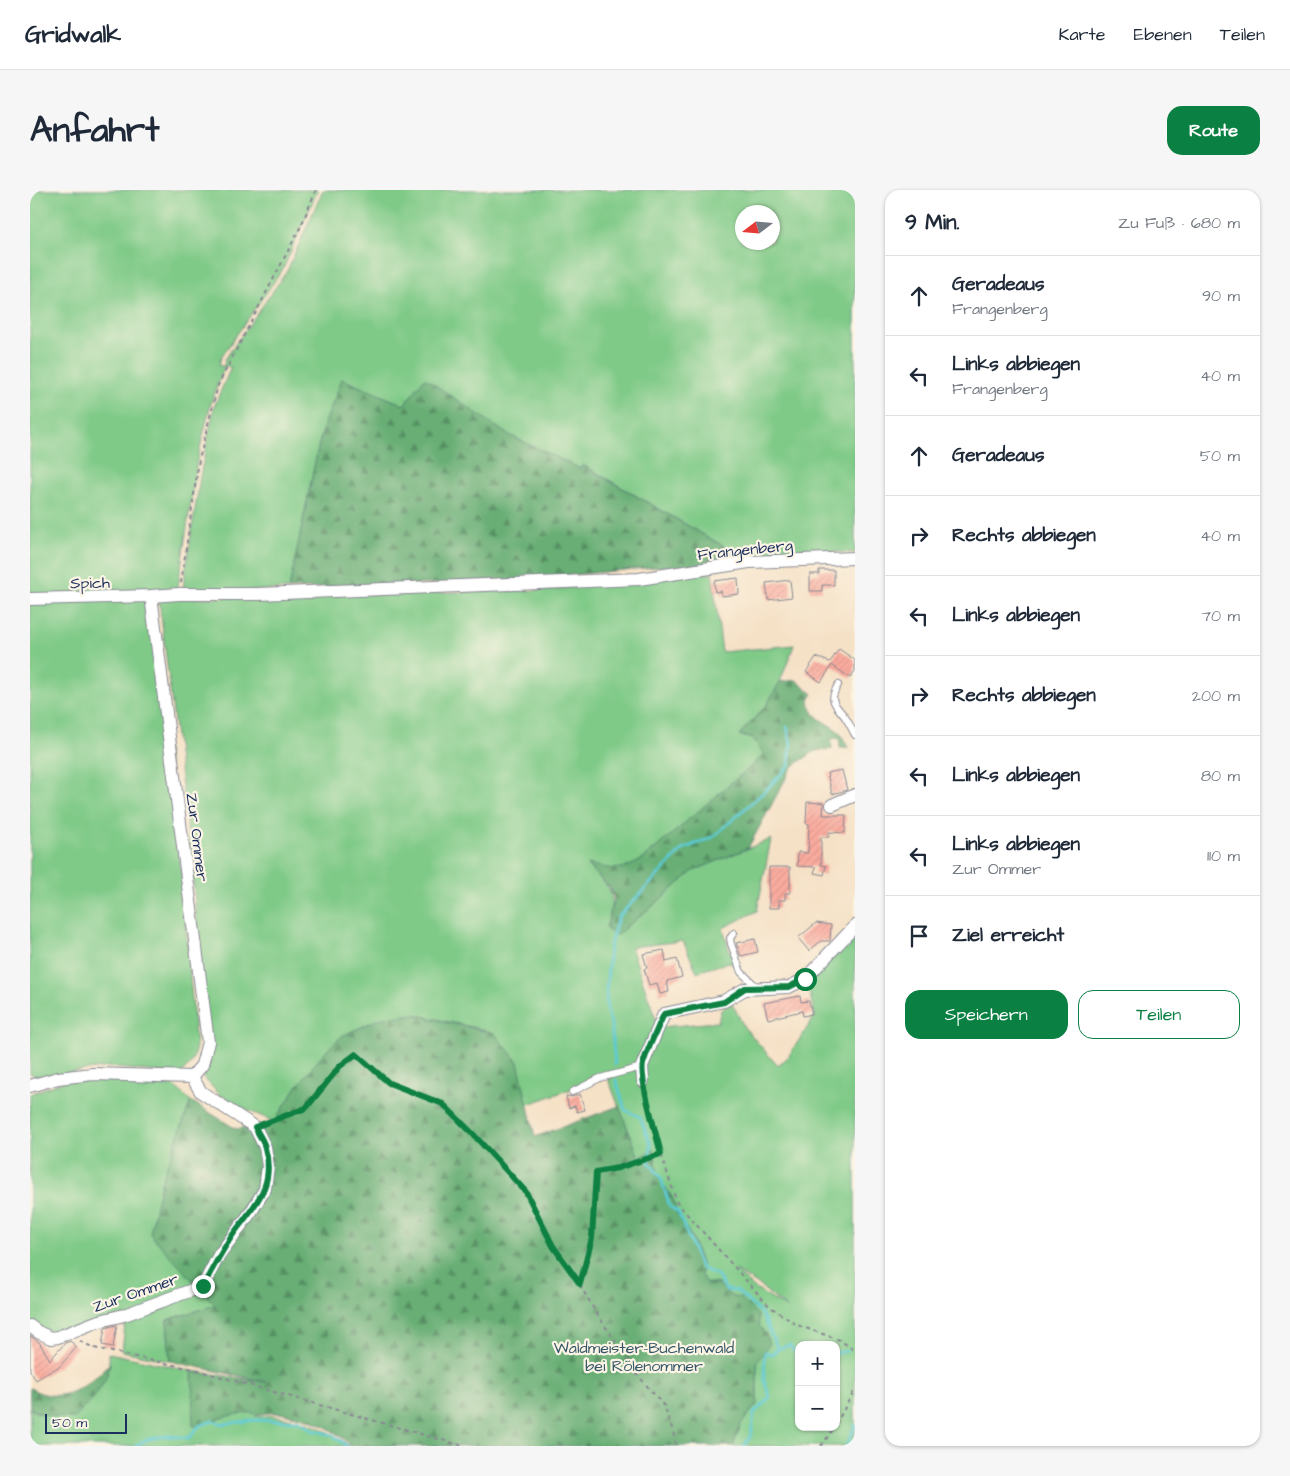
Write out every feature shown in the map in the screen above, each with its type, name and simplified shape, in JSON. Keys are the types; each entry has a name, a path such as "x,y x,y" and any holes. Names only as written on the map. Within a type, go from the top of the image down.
{"street":[{"name":"Frangenberg","path":"179,594 258,594 639,579 749,562 855,558"},
{"name":"Spich","path":"30,600 179,594"},
{"name":"Zur Ommer","path":"151,596 208,1042 202,1065 192,1077"},
{"path":"832,805 855,796"},
{"path":"644,1081 642,1068 664,1014 724,1002 745,988 789,987 805,979 855,926"},
{"path":"30,1086 58,1078 93,1074 192,1077 201,1092 255,1127"},
{"name":"Zur Ommer","path":"30,1326 51,1338 58,1338 96,1322 124,1315 203,1286 219,1255 251,1212 265,1189 268,1166 265,1147 255,1127"}],"lane":[{"path":"838,685 833,694 834,704 846,719 855,735"},
{"path":"734,933 730,938 731,944 742,972 758,988"},
{"path":"572,1092 600,1078 642,1068"}],"path":[{"path":"179,594 199,460 218,385 301,226 316,190"},
{"path":"255,1127 306,1108 340,1066 356,1054 389,1083 443,1104 526,1192 553,1246 580,1284 595,1311 637,1374 664,1406 676,1446"},
{"path":"644,1081 661,1154 677,1203 769,1306 797,1325 840,1340 855,1351"},
{"path":"580,1284 592,1238 596,1172 618,1168 661,1154"},
{"path":"70,1334 94,1348 197,1370 463,1446"},
{"path":"840,1417 855,1389"},
{"path":"821,1446 832,1431"}],"green space":[{"path":"30,190 318,190 283,269 221,357 219,366 224,366 225,359 287,271 323,190 855,190 855,553 824,551 744,558 583,465 581,469 507,434 425,379 404,405 342,380 324,426 318,448 289,589 182,594 200,477 214,407 231,367 225,366 211,403 197,461 177,593 30,596"},
{"path":"425,378 507,434 581,469 582,465 744,558 711,564 655,567 509,581 289,589 318,448 324,426 342,379 404,405"},
{"path":"712,573 722,652 794,645 780,682 766,706 739,735 753,738 764,755 643,859 632,866 616,870 587,865 608,887 611,893 612,899 606,929 655,904 693,871 771,839 757,911 723,928 729,949 738,966 729,962 697,972 683,941 631,947 657,1023 661,1027 718,1022 721,1010 732,1003 744,1027 778,1066 788,1057 815,1016 807,982 855,935 855,1442 853,1446 733,1446 741,1424 757,1404 757,1362 766,1334 719,1284 706,1283 490,1446 702,1266 692,1238 677,1214 673,1199 658,1176 653,1150 639,1158 607,1076 526,1105 518,1062 485,1030 413,1014 298,1085 275,1122 233,1104 220,1095 200,1074 207,1048 192,867 159,599 551,590 656,576","holes":["735,1270 760,1286 788,1309 754,1288"]},
{"path":"150,600 181,869 196,1047 194,1056 186,1069 179,1074 108,1067 37,1077 30,1073 30,601"},
{"path":"796,680 813,694 809,699 810,706 815,715 838,731 848,748 840,748 839,738 831,739 832,749 815,751 792,767 748,848 693,871 616,935 606,929 614,898 610,888 587,864 615,869 628,866 643,859 764,755 753,738 739,735 766,706 780,682"},
{"name":"Waldmeister-Buchenwald bei Rölenommer","path":"413,1014 494,1033 518,1062 535,1137 619,1106 639,1158 654,1150 658,1176 673,1199 677,1214 692,1238 702,1266 701,1275 706,1283 719,1284 730,1296 741,1298 758,1315 759,1326 766,1334 769,1345 757,1362 757,1404 741,1424 733,1446 351,1446 335,1432 325,1427 303,1418 281,1413 241,1414 193,1426 192,1371 267,1382 170,1361 167,1320 215,1305 150,1234 161,1182 191,1101 236,1129 274,1122 298,1085 325,1052 342,1036 378,1019"},
{"path":"75,1077 76,1083 103,1078 174,1086 191,1101 176,1141 216,1305 167,1320 170,1361 122,1351 126,1316 53,1334 30,1324 30,1094"},
{"path":"109,1353 192,1371 193,1398 260,1413 255,1416 274,1416 305,1422 324,1430 350,1446 30,1446 30,1408 35,1412 75,1418 104,1382 109,1364"},
{"path":"110,1363 101,1386 75,1418 51,1416 30,1408 30,1388 41,1393 63,1395 84,1386"}],"building":[{"path":"819,570 834,570 834,585 822,585 822,591 810,591 810,574 819,574"},
{"path":"738,578 739,594 722,596 721,591 715,592 714,581"},
{"path":"790,580 792,597 768,600 766,583"},
{"path":"839,649 855,660 855,671 850,678 832,665 821,682 806,672 816,657 830,662"},
{"path":"842,770 847,790 832,794 827,773"},
{"path":"807,802 824,803 823,815 846,815 845,833 829,832 829,837 821,837 821,865 826,866 824,875 814,873 816,867 797,866 798,852 808,853 809,824 806,823"},
{"path":"769,867 790,867 790,893 785,893 785,900 779,900 779,908 769,908"},
{"path":"816,923 831,925 830,941 821,941 809,951 798,938"},
{"path":"755,939 758,952 741,956 736,943"},
{"path":"664,950 666,962 677,959 682,977 667,981 669,992 660,994 657,983 649,985 644,969 647,968 643,954"},
{"path":"800,996 801,1002 809,1001 812,1014 803,1016 802,1011 768,1019 764,1003"},
{"path":"580,1094 585,1110 577,1112 575,1106 569,1108 566,1096 572,1097"},
{"path":"117,1325 113,1347 102,1345 105,1328"},
{"path":"30,1336 39,1342 50,1360 65,1343 70,1341 77,1347 57,1369 36,1380 30,1371"}],"waterway":[{"path":"615,1064 606,992 610,945 618,917 683,849 713,837 766,790 789,766 791,744 787,727"},
{"path":"616,1080 625,1110 640,1117 651,1145 649,1162 661,1178 670,1207 678,1212 701,1268 717,1275 726,1290 737,1291 761,1313 778,1349"},
{"path":"744,1446 751,1435 754,1413 770,1397 764,1380 765,1352 772,1354 778,1349 789,1345 795,1352"},
{"path":"840,1352 847,1351"},
{"path":"136,1446 141,1442 154,1438 176,1436 189,1438 199,1426 212,1421 224,1424 254,1420 300,1421 312,1430 333,1435 347,1446"},
{"path":"847,1446 855,1425"}],"route":[{"path":"203,1286 219,1255 251,1212 265,1189 268,1166 265,1147 255,1127 306,1108 340,1066 356,1054 389,1083 413,1094 443,1104 473,1134 526,1192 553,1246 580,1284 592,1238 596,1172 618,1168 661,1154 651,1116 642,1066 664,1014 724,1002 745,988 789,987 805,979"}]}
